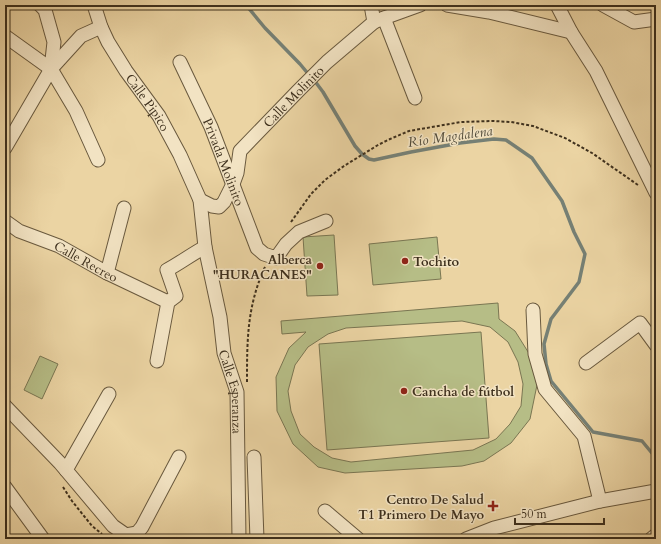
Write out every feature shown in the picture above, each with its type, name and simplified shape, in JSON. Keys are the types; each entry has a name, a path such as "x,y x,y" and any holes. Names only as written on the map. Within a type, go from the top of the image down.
{"street":[{"path":"40,5 45,10 54,42 52,69"},
{"name":"Calle Pipico","path":"94,5 101,27 108,42 126,71 144,94 162,122 180,155 200,200"},
{"path":"371,5 414,98"},
{"name":"Calle Molinito","path":"200,200 212,206 219,207 224,202 237,173 240,151 327,62 379,20 420,5"},
{"path":"447,5 489,12 571,32"},
{"path":"557,5 571,32 596,71 656,193"},
{"path":"603,5 634,22 656,19"},
{"path":"5,148 52,69 81,36 101,27"},
{"path":"5,36 52,69 76,111 98,160"},
{"name":"Privada Molinito","path":"180,62 211,128 257,248 264,254 276,258 286,244 299,232 326,221"},
{"name":"Calle Esperanza","path":"200,200 205,247 220,317 224,353 237,392 239,539"},
{"path":"106,273 124,208"},
{"name":"Calle Recreo","path":"5,221 19,231 59,246 106,273 168,302"},
{"path":"157,361 168,302 176,296 167,270 205,247"},
{"path":"533,310 535,354 544,389 584,436 600,501"},
{"path":"586,363 640,323 656,345"},
{"path":"66,470 109,394"},
{"path":"5,406 60,462 113,526 126,535 137,533 142,527 179,457"},
{"path":"254,457 257,539"},
{"path":"5,488 43,539"},
{"path":"466,539 494,528 600,501 656,491"},
{"path":"325,511 358,539"},
{"path":"651,539 656,535"}],"path":[{"path":"290,224 311,194 320,185 355,159 378,145 410,131 455,122 493,121 511,122 533,126 565,138 592,153 642,188"}],"green space":[{"name":"Alberca \"HURACANES\"","path":"334,235 338,295 307,296 303,237"},
{"name":"Tochito","path":"437,237 441,279 373,285 369,244"},
{"path":"498,303 499,319 515,331 530,355 537,385 530,419 511,443 484,461 462,466 345,473 318,467 293,444 277,411 276,377 289,348 306,332 282,334 281,321","holes":["462,321 490,327 508,342 518,362 523,384 521,406 510,424 496,439 473,450 351,462 332,458 314,447 300,434 291,411 288,391 295,365 308,347 328,334 346,328"]},
{"name":"Cancha de fútbol","path":"481,332 489,438 327,450 319,344"},
{"path":"40,356 58,364 42,399 24,390"}],"waterway":[{"name":"Río Magdalena","path":"246,5 265,28 310,76"},
{"name":"Río Magdalena","path":"314,80 323,92 355,146 369,159 374,160 460,143 494,139 506,140 532,158 562,201 574,232 585,254 579,282 551,319 544,344 546,364 551,381 593,432 642,441 656,458"}],"place":[{"name":"Tochito","path":"405,261"},
{"name":"Alberca \"HURACANES\"","path":"320,266"},
{"name":"Cancha de fútbol","path":"404,391"},
{"name":"Centro De Salud T1 Primero De Mayo","path":"493,506"}]}
